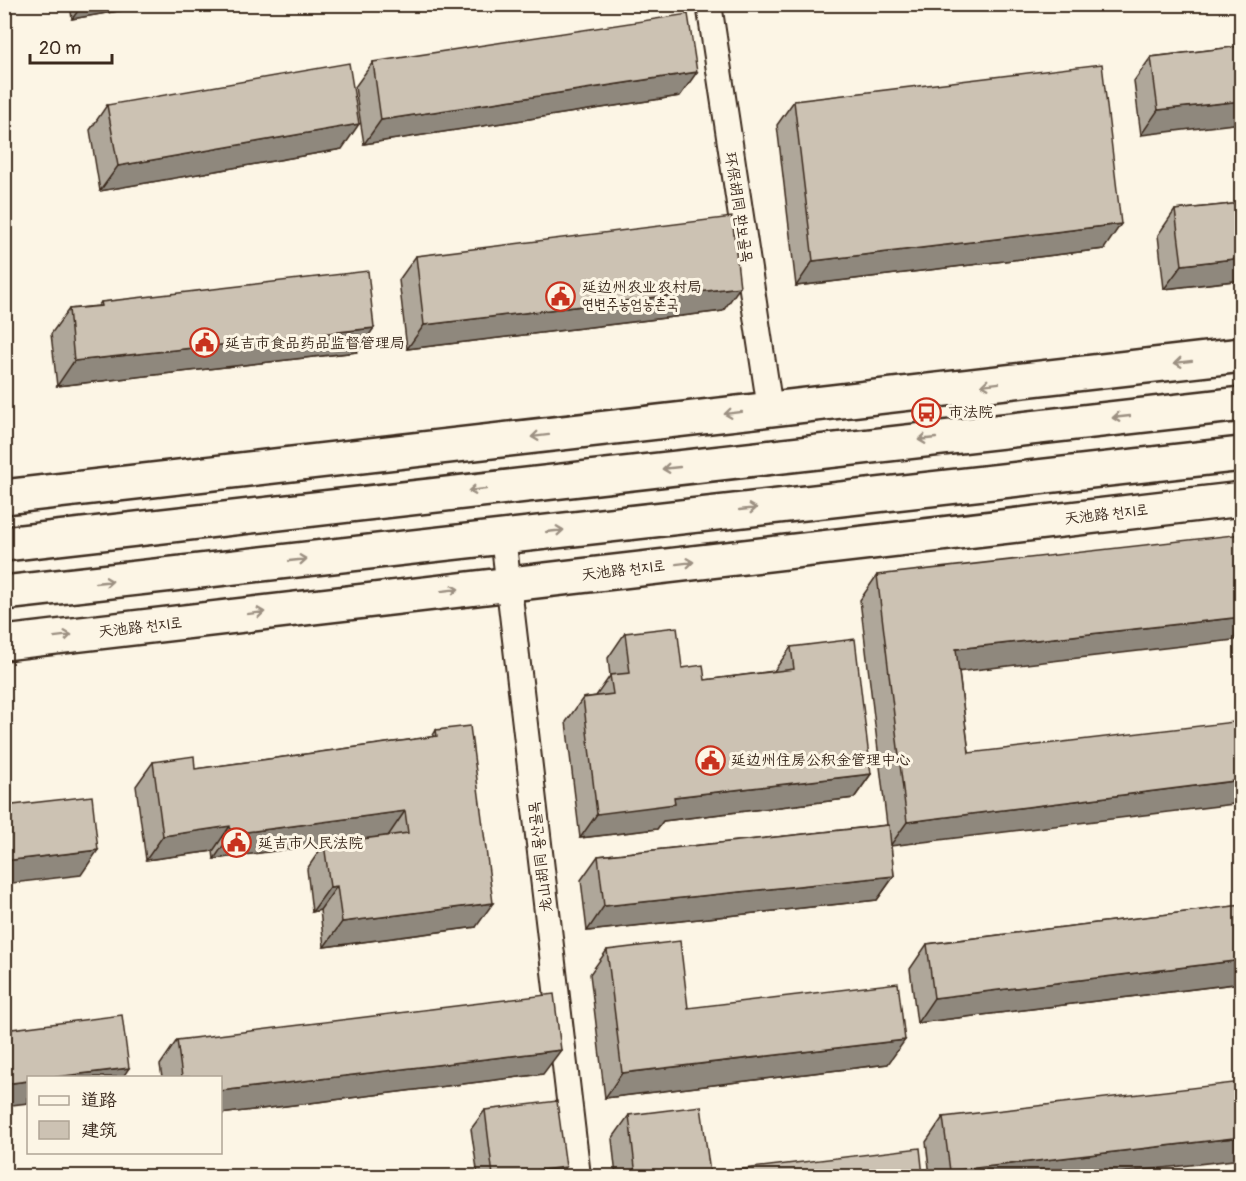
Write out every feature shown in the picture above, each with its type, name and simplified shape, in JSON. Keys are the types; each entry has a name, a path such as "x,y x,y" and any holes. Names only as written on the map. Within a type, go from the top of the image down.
{"street":[{"name":"环保胡同 환보골목","path":"709,4 770,409"},
{"path":"4,497 1242,355"},
{"path":"4,544 1242,404"},
{"path":"4,593 1242,454"},
{"name":"天池路 천지로","path":"4,643 1242,499"},
{"name":"龙山胡同 룡산골목","path":"503,537 578,1176"}],"building":[{"path":"688,14 697,72 381,120 373,62"},
{"path":"1242,46 1242,101 1158,110 1151,57"},
{"path":"349,63 359,124 118,166 107,105"},
{"path":"1102,64 1121,224 813,261 794,101"},
{"path":"1242,203 1242,258 1182,265 1175,210"},
{"name":"延边州农业农村局 연변주농업농촌국","path":"732,217 740,287 424,325 416,256"},
{"path":"368,271 374,328 74,361 69,309 102,306 101,302"},
{"path":"1242,534 1242,617 956,649 969,753 1242,721 1242,780 907,822 877,575"},
{"name":"延边州住房公积金管理中心","path":"677,627 682,668 703,665 705,680 794,669 791,647 855,639 871,774 674,797 675,804 597,814 583,698 613,694 610,675 630,673 625,633"},
{"name":"延吉市人民法院","path":"470,726 493,903 342,922 337,886 330,887 324,844 408,833 405,811 231,834 230,826 163,836 153,762 194,756 195,769 437,736 436,730"},
{"path":"92,796 98,850 4,861 4,806"},
{"path":"889,825 894,876 604,906 598,856"},
{"path":"1242,905 1242,960 934,998 927,944"},
{"path":"680,941 688,1008 898,983 905,1040 622,1073 607,950"},
{"path":"554,994 561,1050 222,1091 222,1076 182,1076 177,1040"},
{"path":"122,1015 129,1068 64,1076 27,1076 27,1081 4,1084 4,1030"},
{"path":"1242,1082 1242,1137 950,1171 943,1117"},
{"path":"557,1101 566,1167 493,1176 485,1110"},
{"path":"701,1106 710,1173 920,1148 923,1176 636,1176 629,1115"}],"place":[{"name":"延边州农业农村局 연변주농업농촌국","path":"561,296"},
{"name":"延吉市食品药品监督管理局","path":"204,343"},
{"name":"市法院","path":"927,412"},
{"name":"延边州住房公积金管理中心","path":"710,760"},
{"name":"延吉市人民法院","path":"237,843"}]}
